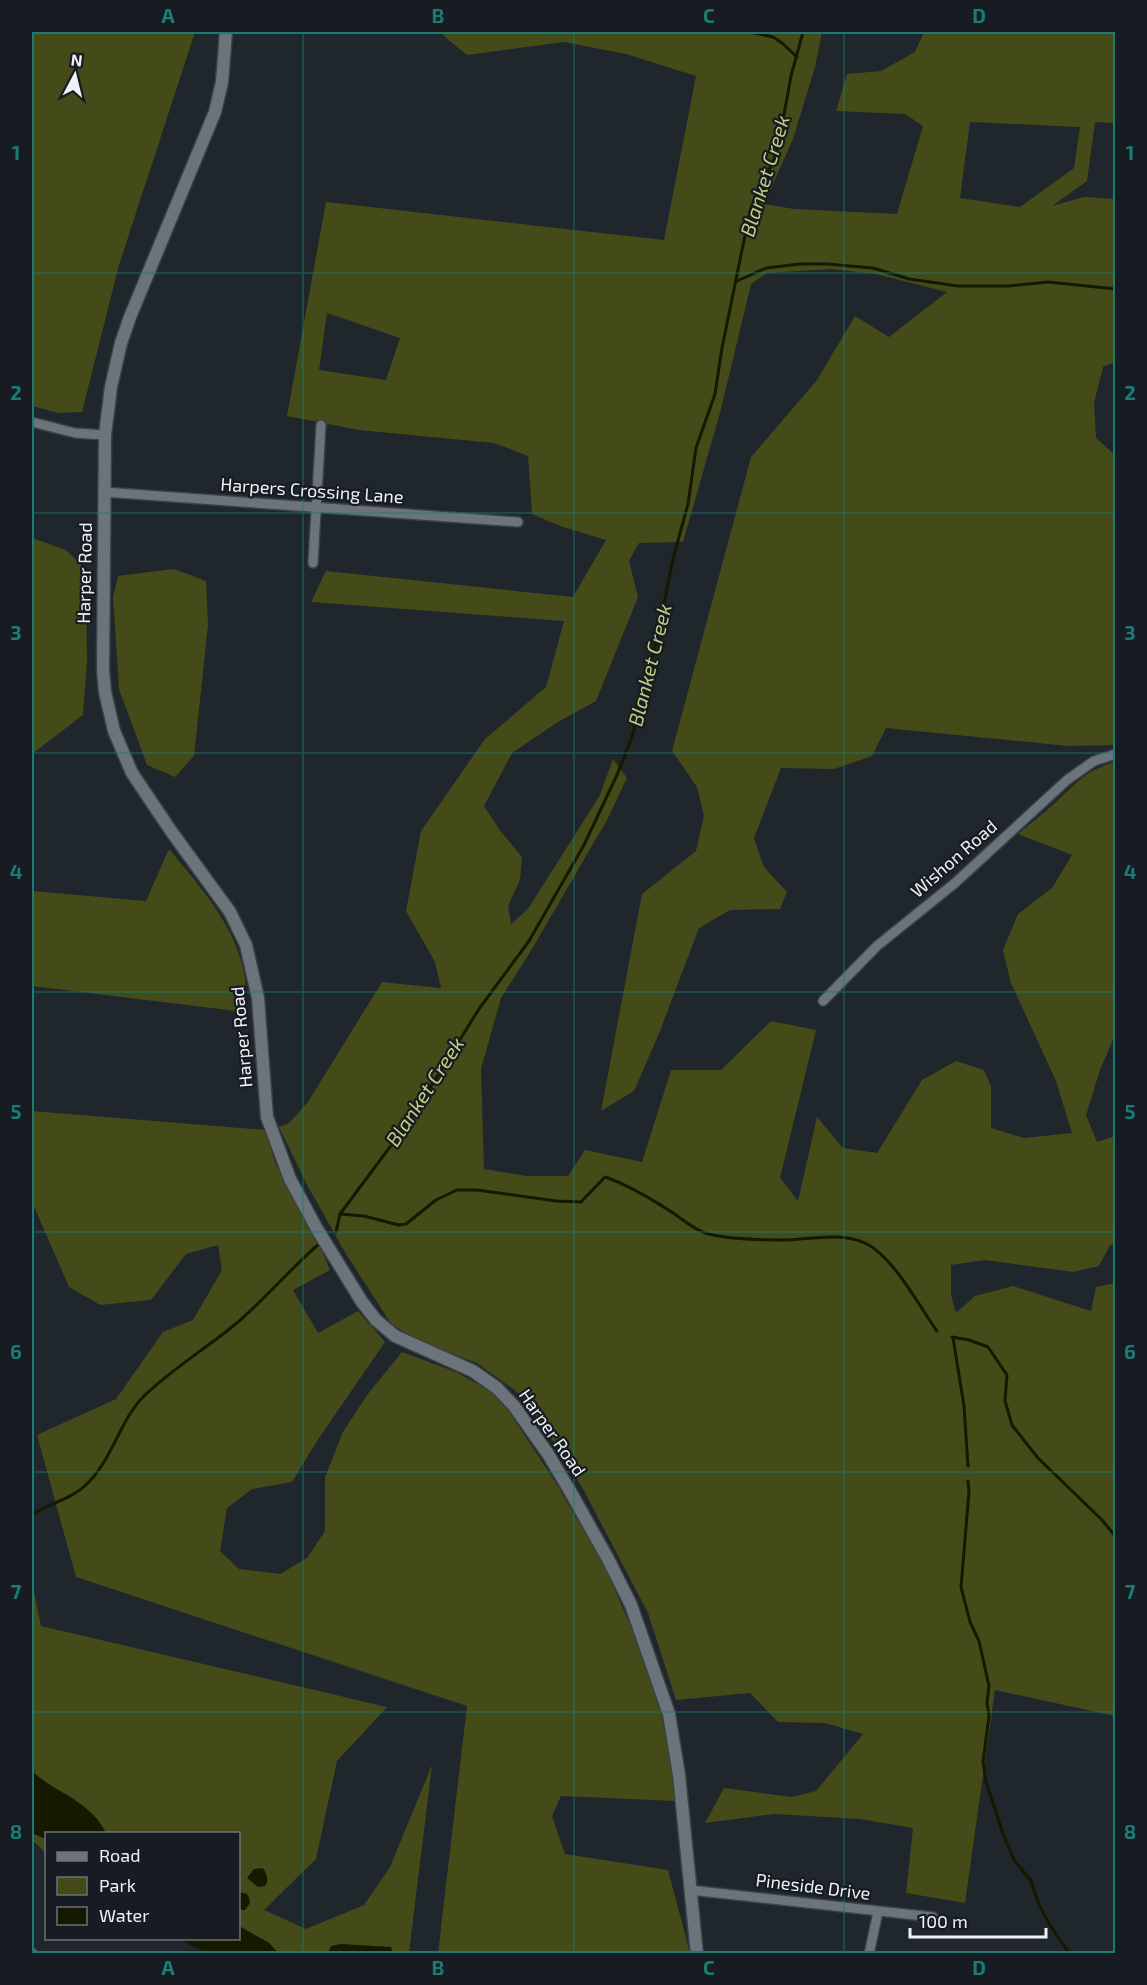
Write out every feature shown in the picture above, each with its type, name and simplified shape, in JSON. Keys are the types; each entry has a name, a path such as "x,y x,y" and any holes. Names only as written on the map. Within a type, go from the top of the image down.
{"street":[{"name":"Harper Road","path":"226,32 222,82 215,112 121,343 111,387 105,435 104,492 103,648 108,711 132,773 230,912 246,945 260,1006 267,1118 290,1179 362,1302 376,1320 395,1336 473,1371 497,1388 514,1406 534,1432 576,1501 631,1605 669,1714 679,1775 697,1953"},
{"path":"32,422 75,433 105,435"},
{"path":"313,563 321,425"},
{"name":"Harpers Crossing Lane","path":"104,492 518,522"},
{"name":"Wishon Road","path":"823,1001 877,946 955,883 1067,780 1094,761 1116,754"},
{"name":"Pineside Drive","path":"690,1890 933,1917"},
{"path":"870,1953 878,1912"}],"green space":[{"path":"32,32 195,32 119,265 82,412 58,413 32,406"},
{"path":"442,32 822,32 815,67 793,139 764,204 794,209 897,214 923,126 905,114 836,111 847,74 881,71 915,52 924,32 1115,32 1115,123 1095,122 1087,181 1052,206 1084,197 1115,199 1115,362 1103,367 1094,403 1096,438 1115,455 1115,745 1068,746 886,728 872,756 834,769 781,768 754,838 764,867 787,892 780,909 730,910 699,928 660,1031 634,1091 601,1111 642,894 696,851 704,816 697,787 672,751 751,457 817,380 855,316 889,337 947,292 876,274 831,269 767,273 751,284 721,409 683,542 639,543 629,561 638,597 596,701 558,722 512,753 484,806 522,857 520,880 508,906 511,924 528,909 600,795 613,759 627,778 607,820 501,998 481,1069 484,1169 527,1176 568,1176 585,1150 642,1162 671,1070 721,1070 771,1021 816,1030 780,1178 798,1201 817,1117 843,1148 877,1153 922,1080 956,1061 984,1070 991,1086 991,1128 1024,1138 1072,1133 1056,1081 1011,983 1003,950 1018,914 1052,888 1072,855 1018,834 1050,808 1081,778 1115,762 1115,1035 1100,1070 1086,1115 1097,1142 1115,1136 1115,1244 1110,1245 1099,1266 1073,1272 985,1260 951,1265 951,1295 956,1313 975,1296 1013,1286 1091,1311 1096,1287 1115,1283 1115,1716 995,1690 965,1903 906,1893 913,1828 860,1819 774,1814 705,1823 724,1788 791,1797 816,1791 863,1734 825,1723 778,1722 750,1693 676,1700 648,1613 582,1487 544,1427 521,1395 477,1363 428,1345 392,1325 346,1254 306,1183 279,1127 289,1123 308,1102 382,982 441,988 435,962 406,911 421,831 485,739 546,687 564,621 311,602 326,571 573,597 606,540 560,526 532,514 528,456 494,443 359,430 287,416 326,202 664,240 696,76 626,54 564,42 467,55","holes":["970,122 1080,127 1074,168 1020,207 960,198","327,313 400,338 386,380 319,370"]},
{"path":"32,538 66,550 86,570 87,660 83,715 32,754"},
{"path":"174,569 206,581 208,625 194,756 175,777 147,765 119,689 113,597 118,576"},
{"path":"169,849 216,910 235,943 245,979 244,1012 32,986 32,891 146,901"},
{"path":"32,1111 265,1130 276,1165 314,1231 330,1270 293,1290 318,1333 358,1311 385,1342 317,1441 292,1482 252,1489 227,1508 220,1551 239,1569 280,1574 307,1558 325,1531 325,1477 343,1432 367,1395 402,1352 456,1372 498,1395 556,1483 604,1565 648,1666 660,1706 672,1772 675,1801 561,1796 552,1816 565,1854 668,1870 690,1953 438,1953 467,1706 76,1577 37,1435 116,1399 163,1332 193,1320 222,1270 218,1245 186,1254 151,1300 100,1305 69,1287 32,1202"},
{"path":"32,1582 41,1626 387,1707 337,1761 316,1859 264,1910 306,1929 364,1905 390,1867 432,1765 409,1953 278,1953 269,1943 240,1927 240,1832 105,1832 73,1798 42,1781 32,1771"},
{"path":"32,1833 45,1839 45,1852 32,1840"}],"water":[{"path":"32,1771 82,1805 105,1832 45,1832 45,1839 32,1833"},
{"path":"263,1868 267,1882 265,1886 258,1887 247,1878 254,1869"},
{"path":"240,1893 248,1896 250,1903 245,1910 242,1910"},
{"path":"240,1927 269,1943 278,1953 207,1953 180,1940 240,1940"},
{"path":"341,1944 391,1947 393,1953 328,1953 331,1946"}],"waterway":[{"path":"750,32 773,37 797,57"},
{"name":"Blanket Creek","path":"336,1232 340,1214 410,1120 479,1009 529,941 584,845 632,737 688,504 696,448 715,394 750,211 778,148 791,76 803,32"},
{"path":"737,281 766,268 827,264 873,268 909,279 958,286 1008,286 1048,282 1116,289"},
{"path":"340,1214 364,1216 399,1225 406,1224 436,1200 457,1190 477,1190 556,1201 581,1202 605,1177 647,1197 705,1233 768,1240 836,1237 865,1243 886,1259 937,1331"},
{"name":"Blanket Creek","path":"32,1515 75,1493 87,1484 104,1463 129,1416 144,1396 238,1322 320,1243"},
{"path":"952,1337 988,1347 1007,1375 1005,1401 1012,1425 1038,1458 1102,1520 1116,1537"},
{"path":"953,1338 964,1406 968,1466"},
{"path":"968,1481 961,1587 970,1622 979,1641 989,1686 987,1702 989,1716 983,1762 986,1782 1014,1860 1031,1881 1039,1905 1070,1954"}]}
